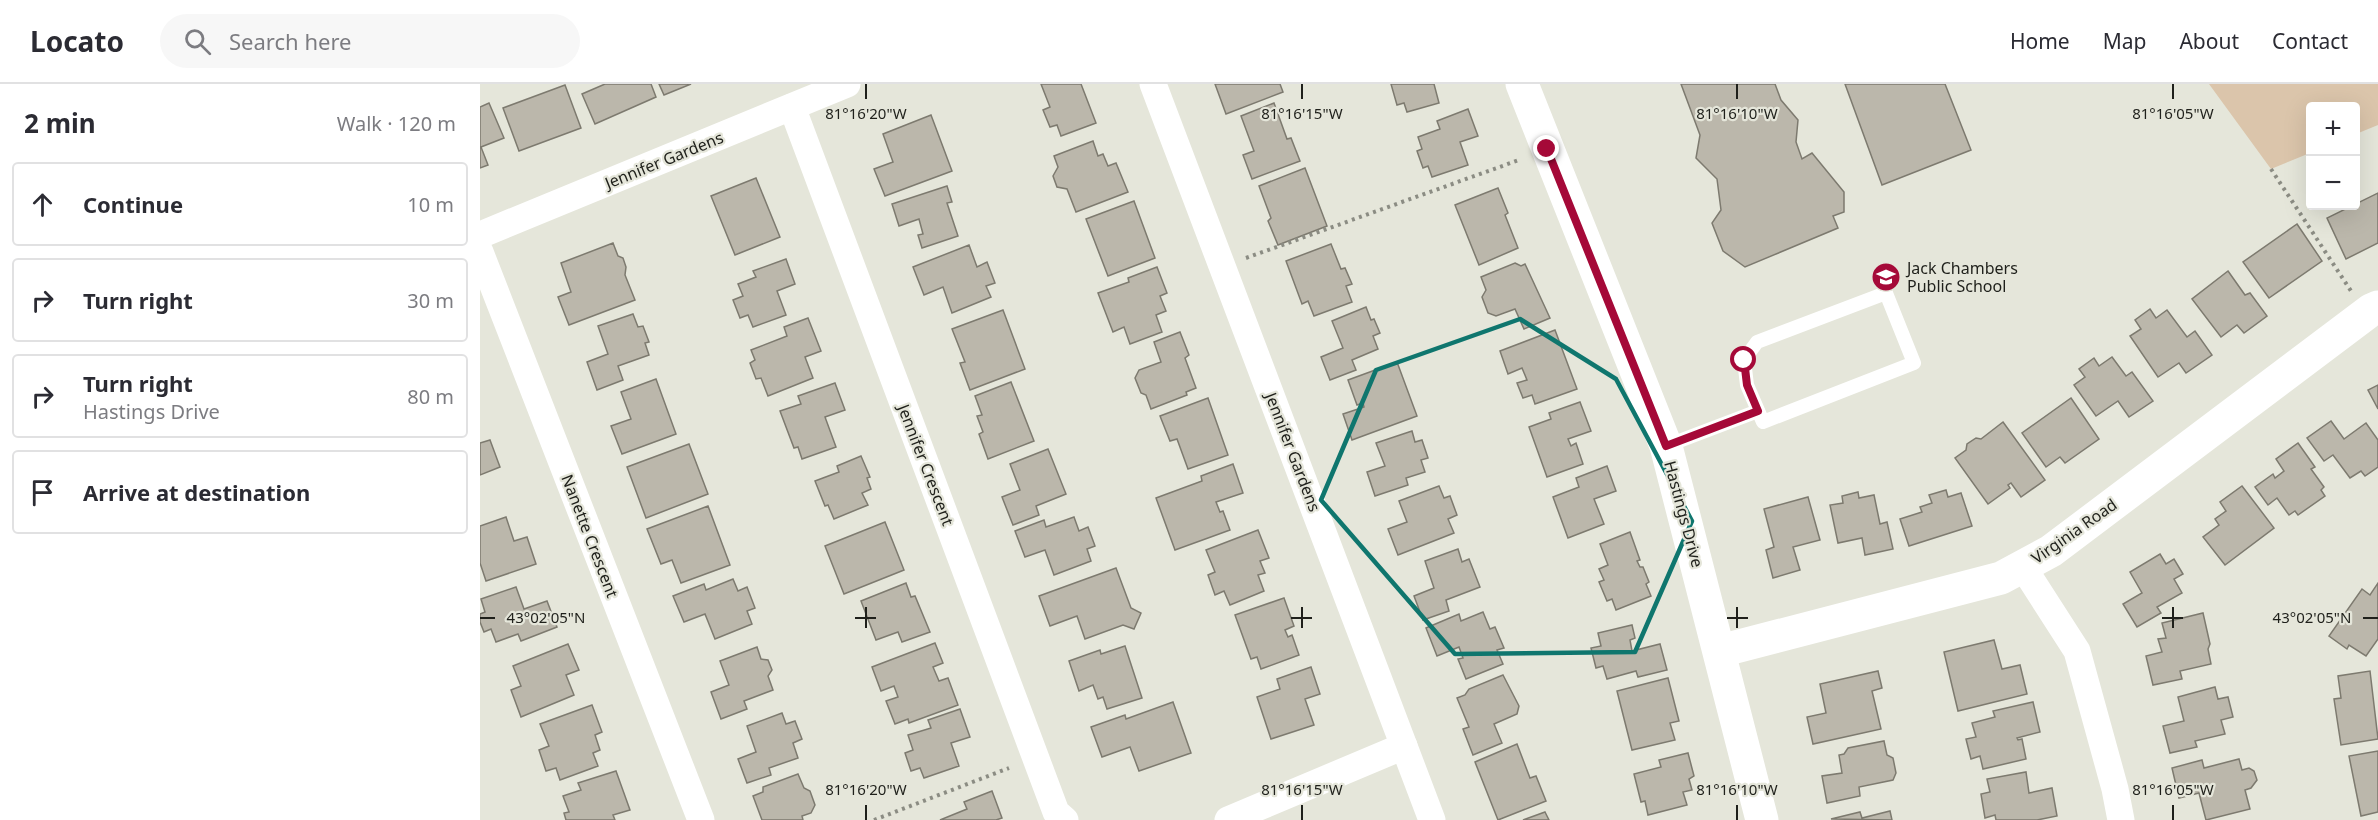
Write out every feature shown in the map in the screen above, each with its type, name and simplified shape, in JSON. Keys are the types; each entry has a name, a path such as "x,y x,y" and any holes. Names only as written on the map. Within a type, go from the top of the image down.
{"street":[{"name":"Jennifer Gardens","path":"480,235 848,84"},
{"name":"Jennifer Gardens","path":"1153,84 1432,820"},
{"name":"Hastings Drive","path":"1522,84 1666,446 1762,820"},
{"name":"Jennifer Crescent","path":"792,107 1056,812 1065,820"},
{"name":"Nanette Crescent","path":"480,252 701,820"},
{"name":"Virginia Road","path":"1720,651 2001,578 2023,567 2051,551 2361,317 2365,300"},
{"path":"2023,567 2077,651 2115,789 2121,820"},
{"path":"1228,820 1404,746"}],"lane":[{"path":"1886,293 1914,363 1762,422 1758,411 1747,385 1744,360 1757,342 1886,293"},
{"path":"1666,446 1758,411"}],"path":[{"path":"1222,266 1519,160"},
{"path":"2271,169 2365,300"},
{"path":"874,820 1009,768"}],"highlighted area":[{"path":"1520,319 1616,379 1692,521 1635,652 1455,654 1321,500 1376,370"}],"shaded area":[{"path":"2209,84 2378,84 2378,125 2360,132 2360,102 2306,102 2306,155 2271,169"}],"building":[{"path":"605,84 651,84 656,97 595,124 582,94"},
{"path":"659,84 691,84 664,95"},
{"path":"1041,84 1081,84 1096,123 1061,136 1057,125 1050,127 1043,110 1050,107"},
{"path":"1215,84 1280,84 1283,92 1226,114"},
{"path":"1391,84 1434,84 1439,103 1407,112 1404,103 1397,105"},
{"path":"1681,84 1775,84 1781,100 1798,120 1796,142 1802,159 1812,153 1844,192 1844,212 1833,216 1838,228 1745,267 1723,251 1712,223 1721,210 1717,179 1696,158 1700,135"},
{"path":"1845,84 1945,84 1971,150 1882,185"},
{"path":"565,85 581,128 519,151 503,108"},
{"path":"489,103 504,138 481,147 488,165 480,168 480,107"},
{"path":"1274,103 1287,139 1291,138 1300,161 1252,179 1243,155 1254,151 1241,116"},
{"path":"1468,109 1478,136 1460,142 1468,165 1432,177 1428,166 1423,168 1417,151 1422,149 1418,137 1440,129 1437,121"},
{"path":"931,115 952,171 885,196 874,169 893,162 883,134"},
{"path":"1093,141 1098,156 1103,154 1108,166 1116,163 1128,192 1076,212 1067,189 1057,187 1053,176 1058,167 1054,156"},
{"path":"1305,168 1327,226 1278,245 1268,221 1271,218 1259,186"},
{"path":"756,178 780,237 735,255 711,196"},
{"path":"947,186 952,202 947,203 958,236 922,248 918,235 923,234 919,219 899,226 892,204"},
{"path":"1498,188 1508,213 1505,215 1518,248 1479,265 1455,205"},
{"path":"2378,193 2378,243 2346,259 2327,218 2343,210 2360,210 2360,202"},
{"path":"1134,201 1155,258 1108,276 1086,219"},
{"path":"2297,224 2322,261 2269,298 2243,262"},
{"path":"613,243 618,256 623,258 626,267 625,275 635,300 569,325 558,297 571,292 561,263"},
{"path":"1331,244 1341,269 1345,268 1352,284 1346,286 1352,302 1314,316 1308,301 1302,304 1286,261"},
{"path":"969,245 977,267 987,262 995,283 986,286 991,297 952,313 943,287 924,295 913,267"},
{"path":"786,259 795,284 777,291 786,315 753,327 748,315 740,318 733,300 743,296 738,284 756,277 753,271"},
{"path":"1515,263 1521,266 1525,264 1550,318 1524,329 1515,309 1496,316 1488,313 1482,297 1486,290 1481,277"},
{"path":"1157,267 1167,293 1160,296 1166,311 1156,315 1162,332 1130,344 1124,327 1113,332 1098,293 1129,282 1128,278"},
{"path":"2228,271 2245,295 2250,293 2267,316 2244,333 2237,325 2221,337 2192,299"},
{"path":"1366,307 1380,333 1373,336 1378,349 1352,360 1356,370 1330,380 1321,357 1343,348 1332,321"},
{"path":"2150,309 2156,318 2167,310 2187,337 2195,331 2212,355 2186,373 2179,363 2158,377 2130,336 2141,329 2135,320"},
{"path":"1003,310 1025,369 970,390 960,363 965,362 952,329"},
{"path":"633,314 638,327 643,326 649,342 645,343 649,355 618,366 623,380 597,390 587,362 608,354 598,326"},
{"path":"808,318 821,351 805,357 813,378 768,396 761,378 756,379 750,363 755,360 751,350 787,336 784,327"},
{"path":"1555,330 1577,389 1535,404 1532,395 1523,398 1517,383 1527,380 1522,368 1508,374 1500,351"},
{"path":"1180,332 1189,355 1185,358 1196,388 1186,392 1187,395 1151,409 1146,395 1141,393 1135,378 1139,370 1161,362 1154,342"},
{"path":"2112,357 2126,376 2132,372 2153,401 2129,417 2118,401 2096,416 2074,385 2085,377 2079,369 2094,358 2099,366"},
{"path":"1397,362 1417,416 1352,440 1343,414 1364,407 1363,403 1357,405 1348,380"},
{"path":"656,379 676,434 622,454 611,426 631,419 621,392"},
{"path":"1011,382 1034,441 988,459 979,434 983,432 977,416 982,415 975,396"},
{"path":"835,383 845,410 825,417 836,447 802,459 798,447 794,448 780,411 801,404 798,396"},
{"path":"2378,385 2378,409 2368,390"},
{"path":"1208,398 1228,455 1188,469 1177,439 1170,441 1160,416"},
{"path":"2071,398 2099,439 2065,463 2060,457 2046,467 2022,433"},
{"path":"1580,402 1591,431 1568,439 1571,446 1576,443 1583,464 1547,477 1529,427 1551,419 1549,413"},
{"path":"2331,421 2344,439 2366,423 2378,440 2378,467 2365,476 2361,471 2350,478 2333,455 2324,461 2307,438"},
{"path":"2003,422 2045,480 2021,497 2011,483 2008,485 2010,488 1988,504 1955,458 1966,450 1967,444 1976,438 1981,439"},
{"path":"1412,431 1415,442 1422,440 1428,458 1421,460 1425,472 1406,478 1408,485 1375,496 1367,472 1385,466 1376,443"},
{"path":"490,440 500,467 480,475 480,443"},
{"path":"2298,443 2315,467 2311,469 2324,487 2321,490 2325,496 2298,515 2295,511 2289,515 2277,498 2268,505 2255,487 2273,474 2275,478 2284,471 2276,459"},
{"path":"689,444 708,494 646,518 627,467"},
{"path":"1048,449 1066,494 1036,506 1039,515 1013,525 1002,497 1020,490 1010,464"},
{"path":"861,456 870,477 867,478 871,489 862,493 868,505 834,519 828,505 825,506 815,481 839,472 837,466"},
{"path":"1233,464 1243,493 1216,502 1220,512 1223,511 1230,530 1175,550 1156,498 1202,481 1201,476"},
{"path":"1607,466 1616,491 1594,499 1604,524 1568,538 1553,497 1579,487 1576,478"},
{"path":"1439,486 1444,498 1450,496 1457,515 1448,519 1454,533 1398,555 1388,529 1407,522 1399,501"},
{"path":"2242,486 2274,528 2225,565 2203,537 2219,525 2215,519 2226,511 2220,502"},
{"path":"1946,490 1948,497 1961,493 1972,526 1909,546 1900,519 1922,512 1920,507 1932,503 1929,495"},
{"path":"1858,492 1859,498 1874,495 1880,524 1887,522 1893,549 1865,555 1862,538 1838,543 1830,505 1843,503 1842,496"},
{"path":"1808,497 1820,540 1793,547 1800,570 1773,578 1766,550 1774,547 1764,509"},
{"path":"708,506 730,565 681,583 672,560 661,564 647,529"},
{"path":"506,517 514,541 527,537 536,564 486,581 480,563 480,526"},
{"path":"1074,517 1079,531 1088,527 1095,546 1087,549 1091,561 1054,575 1045,550 1025,557 1015,531 1044,520 1046,527"},
{"path":"885,522 904,570 844,594 825,546"},
{"path":"1258,530 1269,558 1260,561 1265,573 1258,575 1264,591 1230,605 1224,591 1215,595 1208,575 1215,572 1206,550"},
{"path":"1630,532 1640,560 1637,561 1640,567 1643,567 1649,582 1646,584 1651,596 1616,610 1612,599 1607,601 1599,582 1604,580 1599,569 1608,565 1600,544"},
{"path":"1458,549 1462,562 1469,559 1480,587 1446,600 1449,611 1423,620 1414,596 1434,588 1425,561"},
{"path":"2160,554 2166,564 2174,559 2183,574 2174,579 2182,593 2157,607 2161,613 2137,627 2123,604 2142,593 2130,572"},
{"path":"1116,568 1131,608 1141,613 1134,629 1123,625 1085,639 1077,616 1050,626 1039,596"},
{"path":"733,579 738,591 747,587 755,608 747,611 752,624 715,639 705,614 684,622 673,596 704,584 706,590"},
{"path":"906,583 911,597 915,596 930,632 902,642 898,632 876,640 861,601"},
{"path":"2378,583 2378,639 2366,656 2349,645 2347,649 2329,636 2362,589 2370,595"},
{"path":"516,587 524,609 547,601 557,627 521,641 518,634 496,642 491,629 484,632 480,622 480,614 485,612 481,599"},
{"path":"1284,598 1294,626 1285,630 1288,637 1292,635 1299,655 1261,669 1257,657 1251,659 1235,615"},
{"path":"1483,612 1490,629 1495,627 1504,648 1497,650 1503,664 1466,679 1458,659 1463,658 1459,647 1437,656 1426,628 1459,614 1461,621"},
{"path":"2203,613 2210,644 2208,649 2211,664 2180,671 2182,679 2153,685 2146,656 2162,652 2158,639 2166,638 2162,623"},
{"path":"1632,625 1635,638 1630,640 1632,651 1660,644 1667,670 1638,677 1636,671 1607,679 1603,666 1596,668 1591,648 1601,646 1598,633"},
{"path":"1994,640 2002,669 2020,665 2027,694 1958,711 1944,652"},
{"path":"935,643 943,663 933,667 939,681 948,678 958,705 909,723 908,719 895,724 886,701 898,697 894,686 881,691 872,667"},
{"path":"568,644 579,670 566,675 574,695 521,717 511,690 521,686 513,666"},
{"path":"1125,646 1142,698 1107,709 1103,697 1098,699 1093,685 1079,691 1069,661 1100,650 1101,654"},
{"path":"757,647 761,659 768,660 772,670 768,676 773,690 744,701 747,709 721,719 711,692 729,685 720,661"},
{"path":"1311,667 1320,694 1305,699 1314,725 1271,739 1257,697 1280,689 1277,679"},
{"path":"1878,671 1882,688 1872,691 1881,729 1813,744 1807,717 1826,713 1820,684"},
{"path":"2370,671 2378,739 2341,745 2334,699 2341,698 2338,676"},
{"path":"1503,675 1519,706 1517,714 1494,724 1502,743 1473,755 1463,729 1469,727 1457,698 1465,695 1469,689"},
{"path":"1668,678 1679,721 1670,723 1675,740 1632,750 1617,691"},
{"path":"2215,687 2218,699 2228,697 2233,717 2221,720 2225,734 2195,741 2197,747 2170,753 2163,726 2184,721 2178,697"},
{"path":"1173,702 1191,753 1139,771 1130,747 1102,757 1091,727 1125,715 1126,719"},
{"path":"2033,702 2040,732 2017,738 2022,739 2026,759 1983,769 1980,756 1971,759 1966,739 1976,737 1972,723 1995,717 1993,711"},
{"path":"592,705 602,732 595,735 600,750 593,753 598,766 560,780 556,768 546,771 539,750 549,746 540,724"},
{"path":"960,709 970,737 951,743 959,766 924,778 920,768 911,771 905,753 913,750 908,735 931,728 928,720"},
{"path":"782,713 786,724 795,721 802,739 793,743 798,758 769,768 771,775 747,783 738,759 756,752 747,726"},
{"path":"1884,741 1887,755 1893,758 1896,773 1893,780 1859,787 1860,796 1827,803 1822,776 1842,773 1839,755 1844,754 1848,748"},
{"path":"1517,744 1530,778 1536,776 1546,801 1498,820 1475,762"},
{"path":"2378,751 2378,812 2361,816 2349,756"},
{"path":"1688,753 1694,776 1689,779 1692,790 1683,792 1687,805 1648,815 1645,801 1641,802 1634,774 1661,767 1659,760"},
{"path":"2239,759 2242,770 2249,768 2254,771 2257,780 2251,788 2245,790 2250,809 2206,820 2199,793 2179,798 2172,768 2202,760 2204,768"},
{"path":"616,771 630,810 613,815 615,820 566,820 564,813 569,812 563,796 581,790 578,783"},
{"path":"2026,772 2029,793 2052,788 2057,816 2037,820 1996,820 1995,815 1985,818 1981,794 1990,792 1987,779"},
{"path":"798,774 804,788 810,791 815,805 811,813 802,816 803,820 762,820 753,796 763,792 763,787"},
{"path":"992,791 1002,818 996,820 940,820 967,809 964,802"},
{"path":"1890,811 1892,820 1831,819 1860,812 1862,818"},
{"path":"1545,812 1549,820 1523,820"}],"place":[{"name":"Jack Chambers Public School","path":"1886,277"}],"route":[{"path":"1547,149 1666,446 1758,411 1747,385 1744,360"}]}
